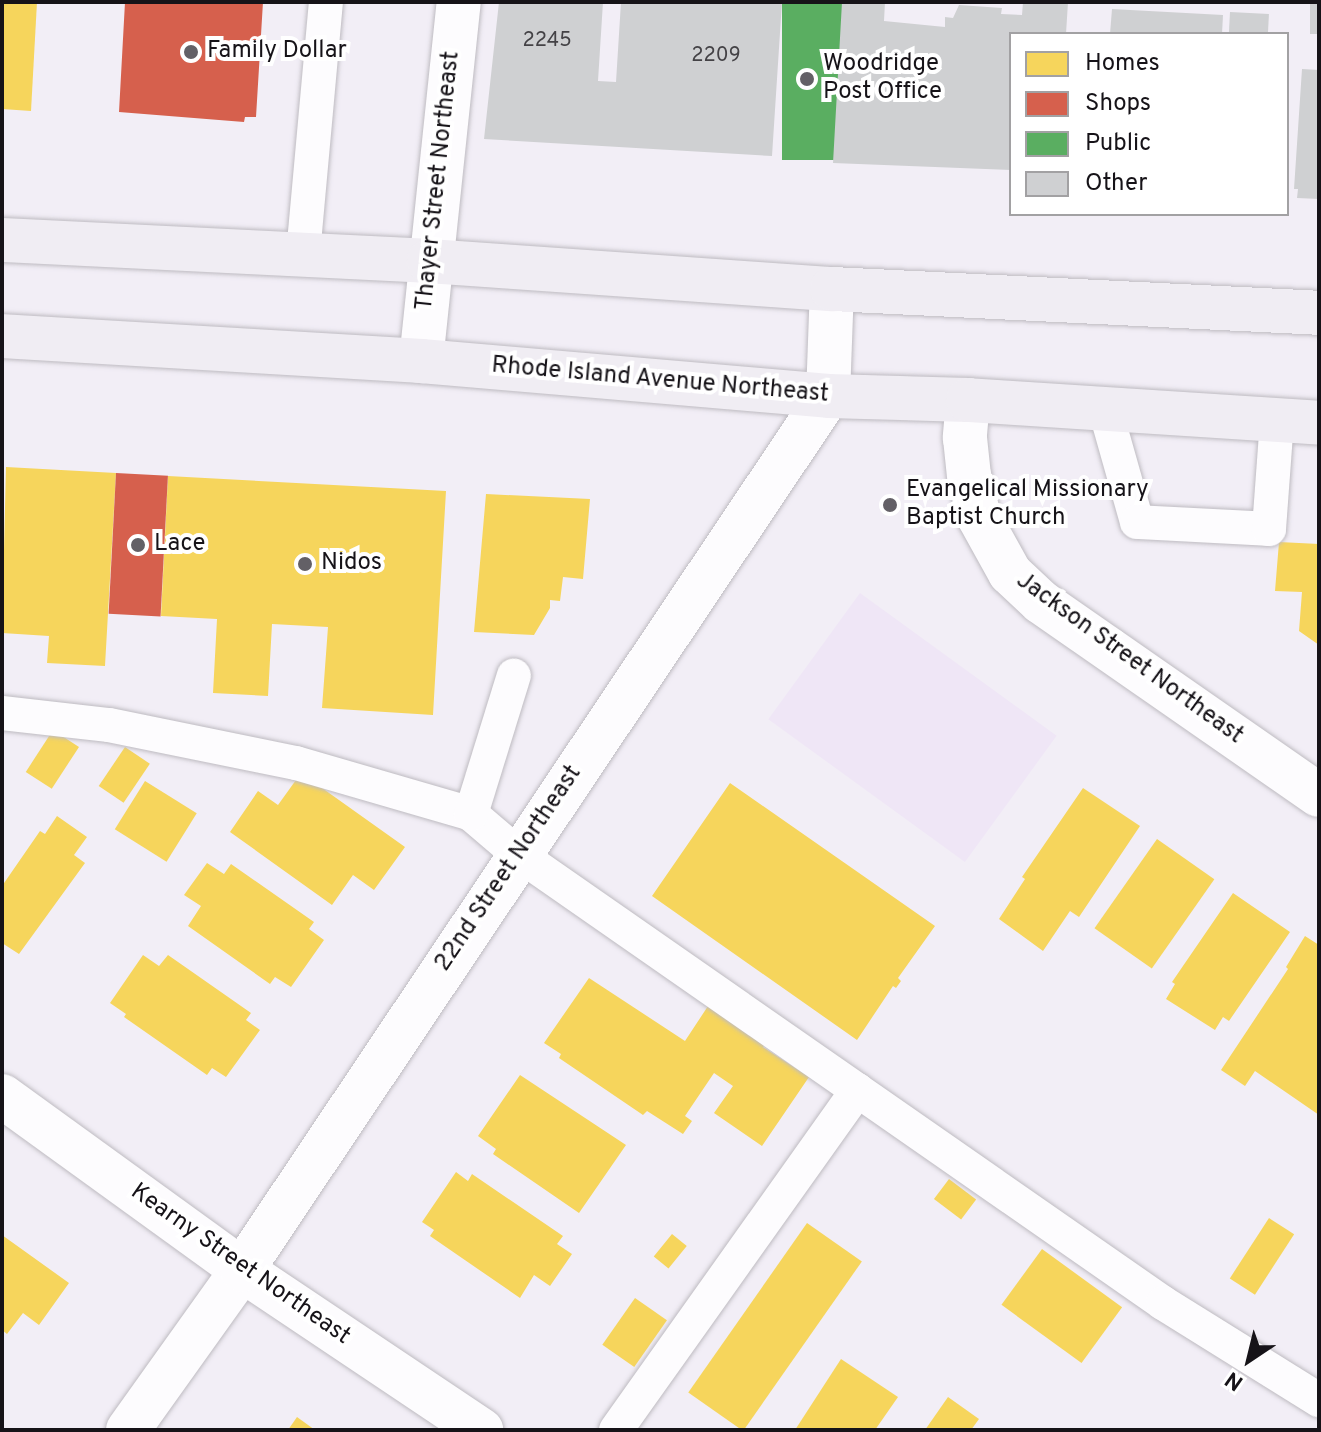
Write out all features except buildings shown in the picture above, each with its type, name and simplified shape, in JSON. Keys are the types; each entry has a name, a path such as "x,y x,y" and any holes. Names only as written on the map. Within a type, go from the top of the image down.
{"main road":[{"path":"2,240 429,261 832,289 1319,313"},
{"name":"Rhode Island Avenue Northeast","path":"2,336 421,361 828,396 968,400 1298,421"}],"street":[{"name":"Thayer Street Northeast","path":"421,361 429,261 459,2"},
{"path":"828,396 832,289"},
{"name":"22nd Street Northeast","path":"128,1430 242,1270 518,854 828,396"},
{"name":"Jackson Street Northeast","path":"968,400 965,438 969,475 979,517 1010,573 1041,602 1319,795"},
{"name":"Kearny Street Northeast","path":"2,1096 242,1270 481,1430"}],"lane":[{"path":"303,254 326,2"},
{"path":"1105,409 1137,522 1269,529 1298,421"},
{"path":"471,814 514,675"},
{"path":"2,713 109,725 296,763 471,814 518,854 1163,1303 1319,1400"},
{"path":"616,1430 858,1090"}],"shaded area":[{"path":"860,593 1057,736 965,862 768,719"}],"place":[{"name":"Family Dollar","path":"191,52"},
{"name":"Woodridge Post Office","path":"807,79"},
{"name":"Evangelical Missionary Baptist Church","path":"890,505"},
{"name":"Lace","path":"138,545"},
{"name":"Nidos","path":"305,564"}]}
